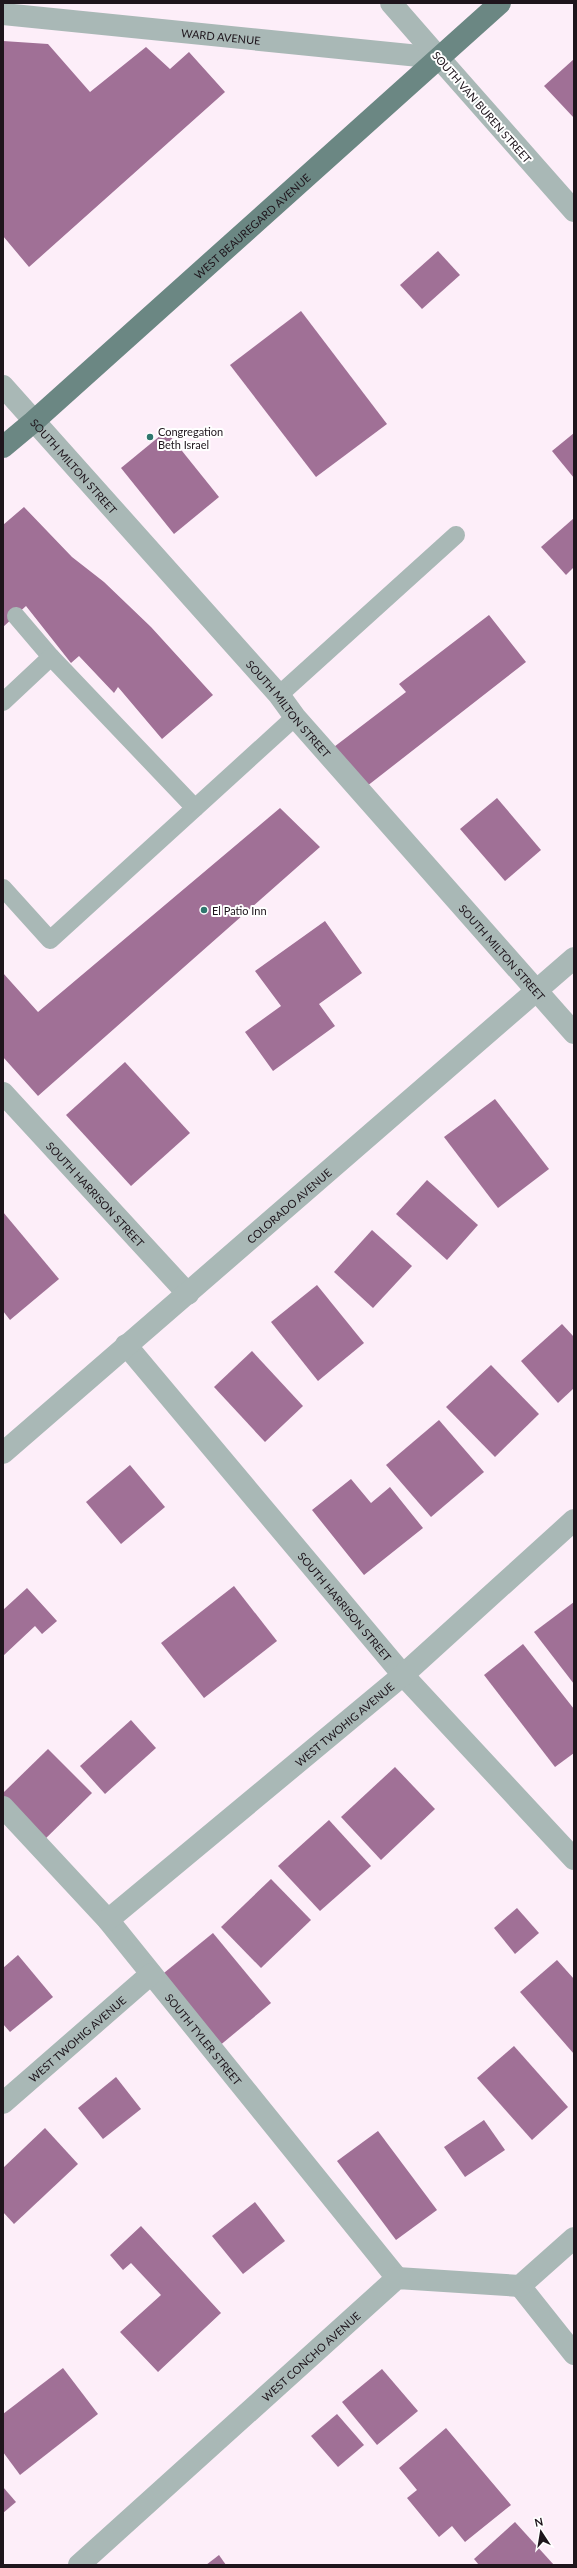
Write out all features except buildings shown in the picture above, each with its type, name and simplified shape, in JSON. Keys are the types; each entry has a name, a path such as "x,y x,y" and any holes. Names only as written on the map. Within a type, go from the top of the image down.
{"main road":[{"name":"WEST BEAUREGARD AVENUE","path":"3,447 34,422 500,3"}],"street":[{"name":"SOUTH VAN BUREN STREET","path":"390,3 574,211"},
{"name":"WARD AVENUE","path":"3,14 439,58"},
{"name":"SOUTH MILTON STREET","path":"3,386 279,695 296,717 539,990 574,1032"},
{"name":"COLORADO AVENUE","path":"3,1453 126,1345 188,1294 539,990 574,958"},
{"name":"SOUTH HARRISON STREET","path":"3,1093 188,1294"},
{"name":"SOUTH HARRISON STREET","path":"126,1345 403,1675 574,1859"},
{"name":"WEST TWOHIG AVENUE","path":"108,1920 403,1675 574,1520"},
{"name":"SOUTH TYLER STREET","path":"3,1807 108,1920 397,2278"},
{"name":"WEST TWOHIG AVENUE","path":"3,2103 152,1974"},
{"path":"397,2278 520,2286 574,2238"},
{"name":"WEST CONCHO AVENUE","path":"79,2565 397,2278"},
{"path":"520,2286 574,2354"}],"lane":[{"path":"279,695 456,535"},
{"path":"16,616 51,657 195,808"},
{"path":"3,702 51,657"},
{"path":"3,888 50,940 296,717"}],"place":[{"name":"Congregation Beth Israel","path":"150,437"},
{"name":"El Patio Inn","path":"204,910"}]}
